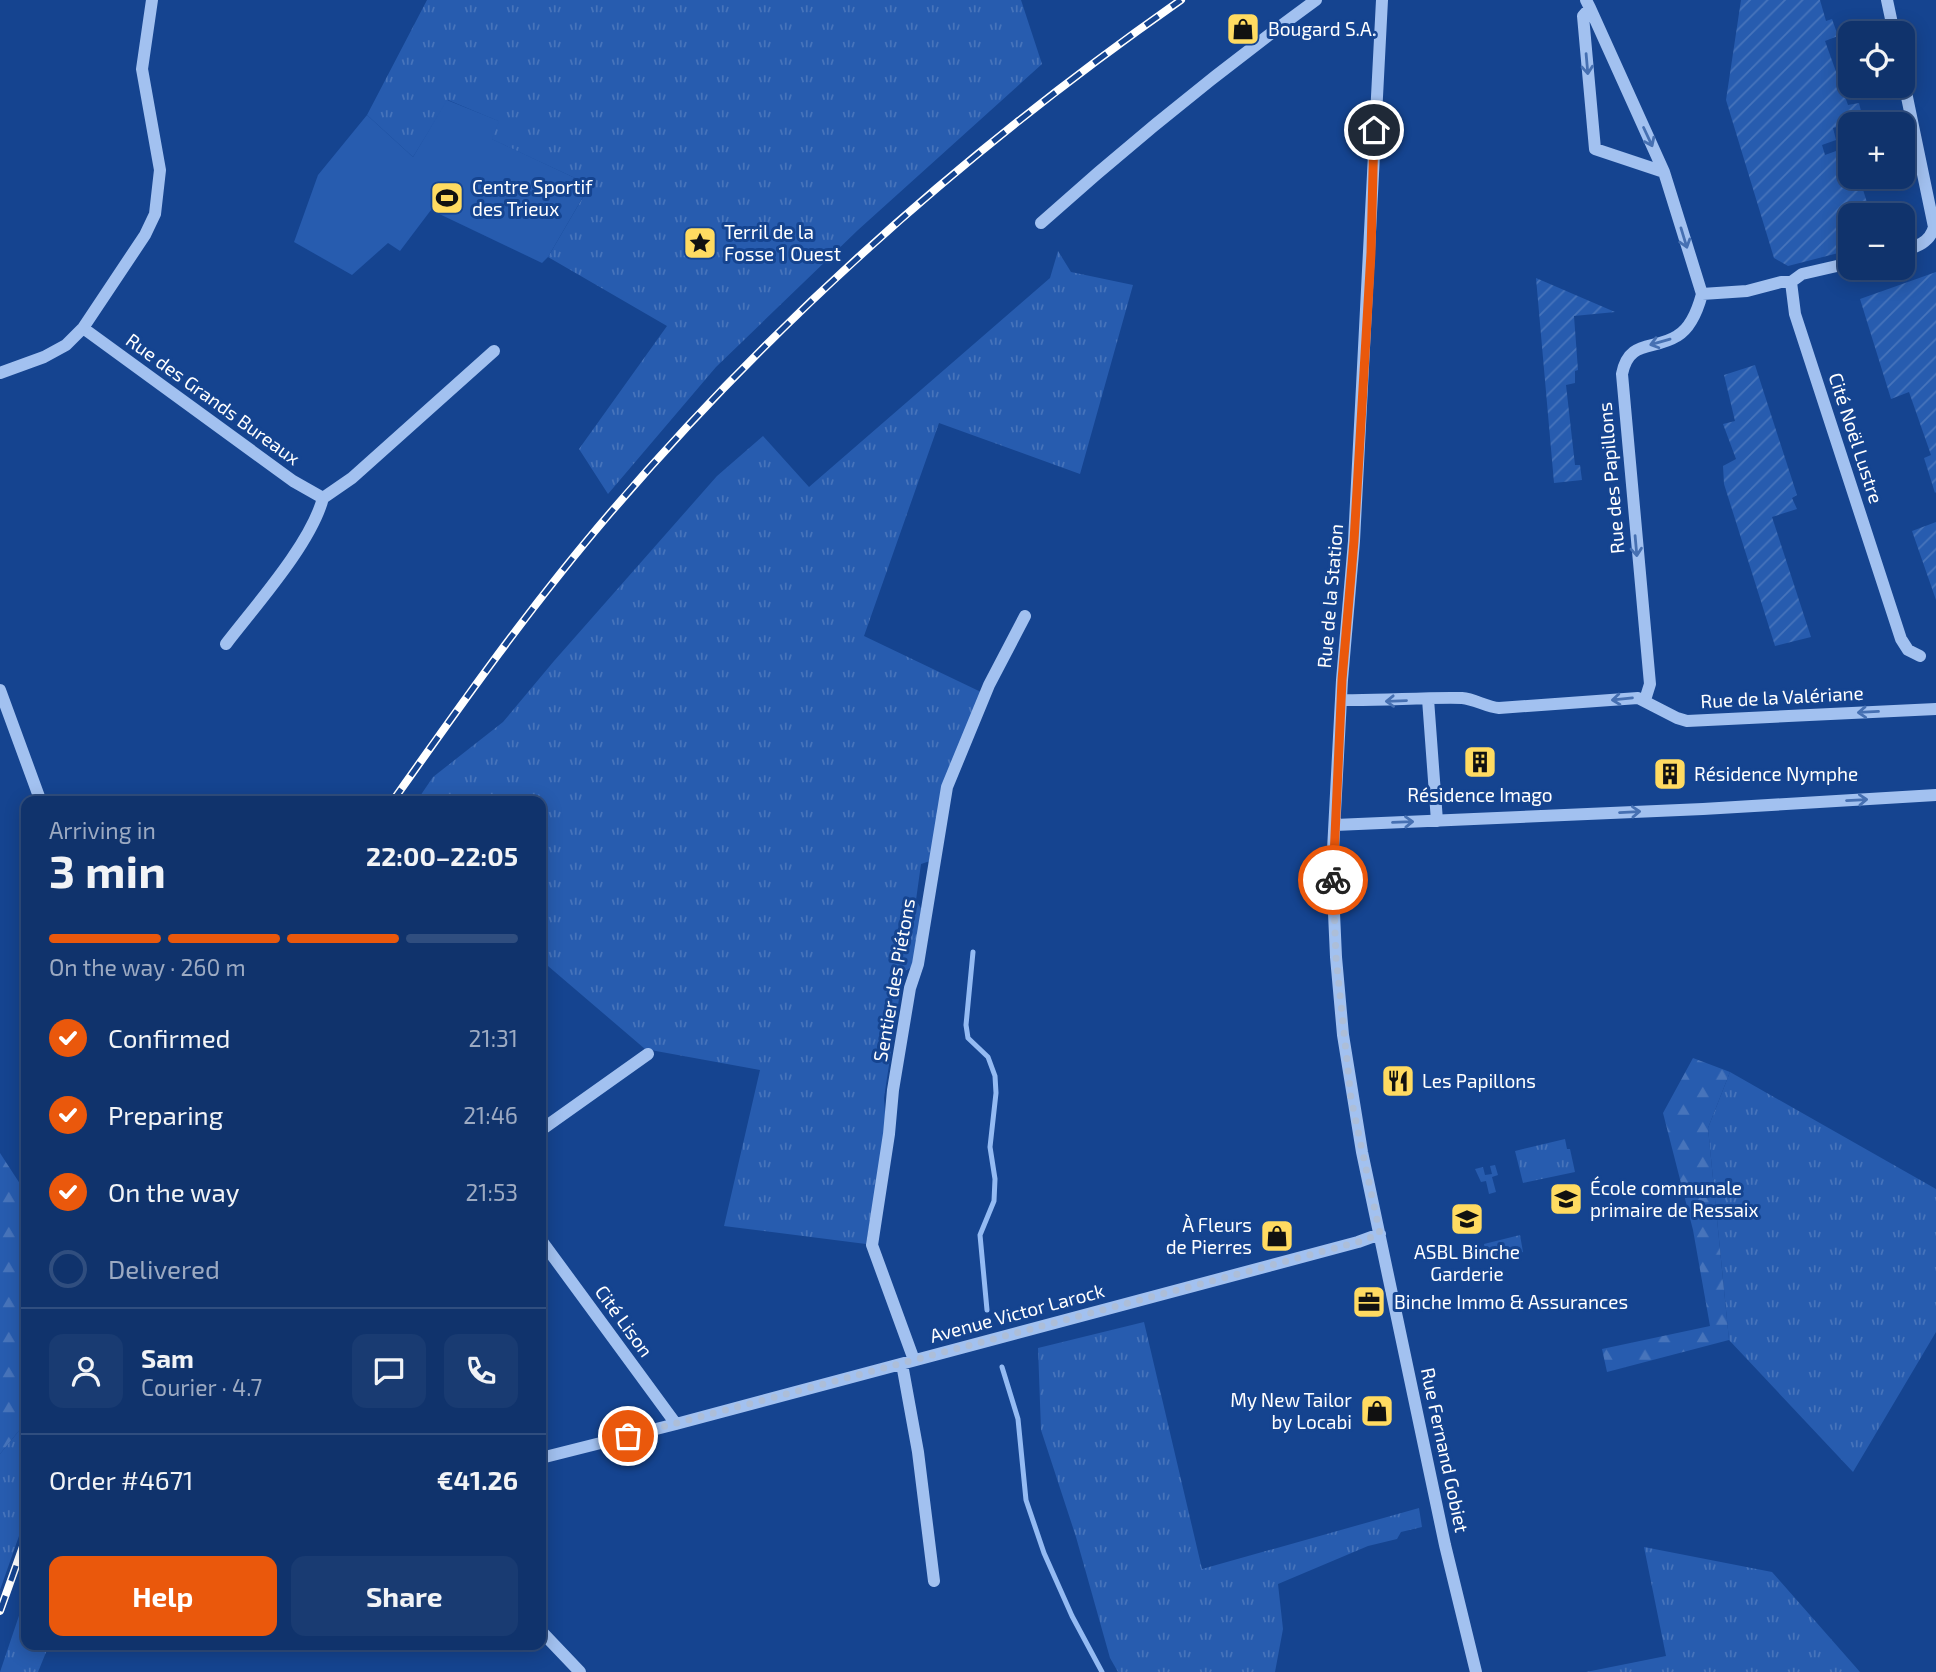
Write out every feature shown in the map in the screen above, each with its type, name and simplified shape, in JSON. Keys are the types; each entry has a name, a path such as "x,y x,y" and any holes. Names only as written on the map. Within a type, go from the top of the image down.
{"street":[{"path":"0,373 44,357 66,345 83,328 145,235 155,214 160,170 142,69 146,57 152,0"},
{"path":"1041,223 1132,143 1316,0"},
{"name":"Rue de la Station","path":"1380,1234 1351,1098 1336,957 1332,869 1341,700 1354,541 1382,0"},
{"path":"1887,0 1891,21"},
{"path":"1588,4 1583,16 1595,149 1664,172"},
{"path":"1588,4 1664,172 1702,294 1791,282 1801,274 1838,266"},
{"path":"1908,98 1934,213 1934,227 1930,237 1915,247"},
{"name":"Cité Noël Lustre","path":"1791,282 1790,291 1795,314 1901,639 1908,650 1920,656"},
{"name":"Rue des Papillons","path":"1645,700 1650,684 1622,374 1628,356 1634,351 1675,338 1683,331 1699,307 1702,294"},
{"name":"Rue des Grands Bureaux","path":"83,328 293,481 323,498"},
{"path":"226,644 298,549 319,513 323,498 352,478 494,351"},
{"name":"Sentier des Piétons","path":"934,1581 908,1362 872,1245 893,1090 910,988 918,964 947,788 989,685 1025,616"},
{"path":"0,690 39,796"},
{"name":"Rue de la Valériane","path":"1341,700 1466,698 1499,708 1637,698 1688,721 1936,709"},
{"path":"1428,699 1437,821"},
{"path":"1335,825 1936,795"},
{"path":"546,1126 648,1054"},
{"name":"Avenue Victor Larock","path":"546,1457 1380,1234"},
{"name":"Rue Fernand Gobiet","path":"1380,1234 1445,1545 1476,1672"},
{"name":"Cité Lison","path":"546,1247 676,1424"},
{"path":"546,1636 580,1672"}],"green space":[{"name":"Terril de la Fosse 1 Ouest","path":"427,0 1021,0 1042,64 858,230 716,367 608,494 579,449 667,326 548,257 590,185 491,139 498,121 448,100 413,157 367,115"},
{"path":"1741,0 1820,0 1826,21 1832,19 1838,36 1825,41 1838,77 1838,98 1845,98 1848,105 1859,103 1861,112 1838,112 1838,126 1833,128 1836,140 1822,145 1825,155 1838,150 1838,189 1863,189 1867,203 1838,203 1838,253 1788,266 1774,258 1726,100"},
{"name":"Centre Sportif des Trieux","path":"447,100 499,121 492,139 590,185 542,263 431,210 400,251 388,243 352,275 294,242 318,175 367,115 413,157"},
{"path":"1058,251 1071,272 1133,285 1080,474 939,423 864,636 981,692 930,861 921,864 916,900 922,910 912,967 903,972 884,1098 886,1128 866,1244 724,1226 760,1070 645,1049 546,964 546,796 420,796 433,777 503,722 717,476 763,436 809,487 1050,278"},
{"path":"1936,272 1935,493 1924,458 1931,455 1909,392 1891,399 1860,299"},
{"path":"1536,278 1615,312 1574,316 1578,370 1575,371 1575,383 1566,385 1575,465 1580,465 1582,480 1554,483"},
{"path":"1755,365 1797,495 1792,498 1797,509 1772,517 1811,637 1775,646 1724,484 1723,466 1736,459 1723,424 1735,421 1724,375"},
{"path":"1936,522 1936,600 1912,531"},
{"path":"1693,1058 1730,1072 1708,1128 1729,1340 1607,1372 1602,1349 1710,1326 1693,1230 1663,1113"},
{"path":"1730,1072 1936,1189 1936,1332 1853,1472 1729,1340 1708,1128"},
{"path":"1565,1139 1575,1172 1523,1183 1515,1151"},
{"path":"0,1153 21,1185 21,1428 0,1454"},
{"path":"1495,1165 1498,1175 1492,1177 1496,1192 1489,1194 1486,1181 1481,1182 1475,1169 1483,1167 1485,1175 1492,1174 1490,1166"},
{"path":"1520,1235 1523,1252 1487,1260 1484,1244"},
{"path":"1144,1322 1202,1569 1419,1508 1422,1527 1401,1532 1397,1539 1368,1546 1278,1584 1283,1629 1275,1672 1118,1672 1110,1658 1076,1537 1041,1430 1038,1348"},
{"path":"21,1428 21,1530 0,1590 0,1454"},
{"path":"1644,1547 1772,1572 1860,1672 1586,1672 1666,1656"},
{"path":"21,1610 21,1650 47,1650 38,1672 0,1672"}],"waterway":[{"path":"973,952 966,1025 968,1038 988,1057 995,1076 996,1093 990,1147 995,1179 994,1201 980,1235 987,1310"},
{"path":"1002,1367 1018,1419 1026,1500 1044,1553 1072,1616 1102,1672"}],"railway":[{"path":"396,796 553,582 675,440 741,371 809,303 953,175 1027,114 1181,0"},
{"path":"0,1611 21,1552"}],"way so far":[{"path":"628,1436 1020,1333 1380,1234 1351,1098 1336,957 1333,880"}],"place":[{"name":"Bougard S.A.","path":"1243,29"},
{"name":"Centre Sportif des Trieux","path":"447,198"},
{"name":"Terril de la Fosse 1 Ouest","path":"700,243"},
{"name":"Résidence Imago","path":"1480,762"},
{"name":"Résidence Nymphe","path":"1670,774"},
{"name":"Les Papillons","path":"1398,1081"},
{"name":"École communale primaire de Ressaix","path":"1566,1199"},
{"name":"ASBL Binche Garderie","path":"1467,1219"},
{"name":"À Fleurs de Pierres","path":"1277,1236"},
{"name":"Binche Immo & Assurances","path":"1369,1302"},
{"name":"My New Tailor by Locabi","path":"1377,1411"}],"route":[{"path":"1333,880 1342,680 1354,541 1371,253 1374,130"}]}
